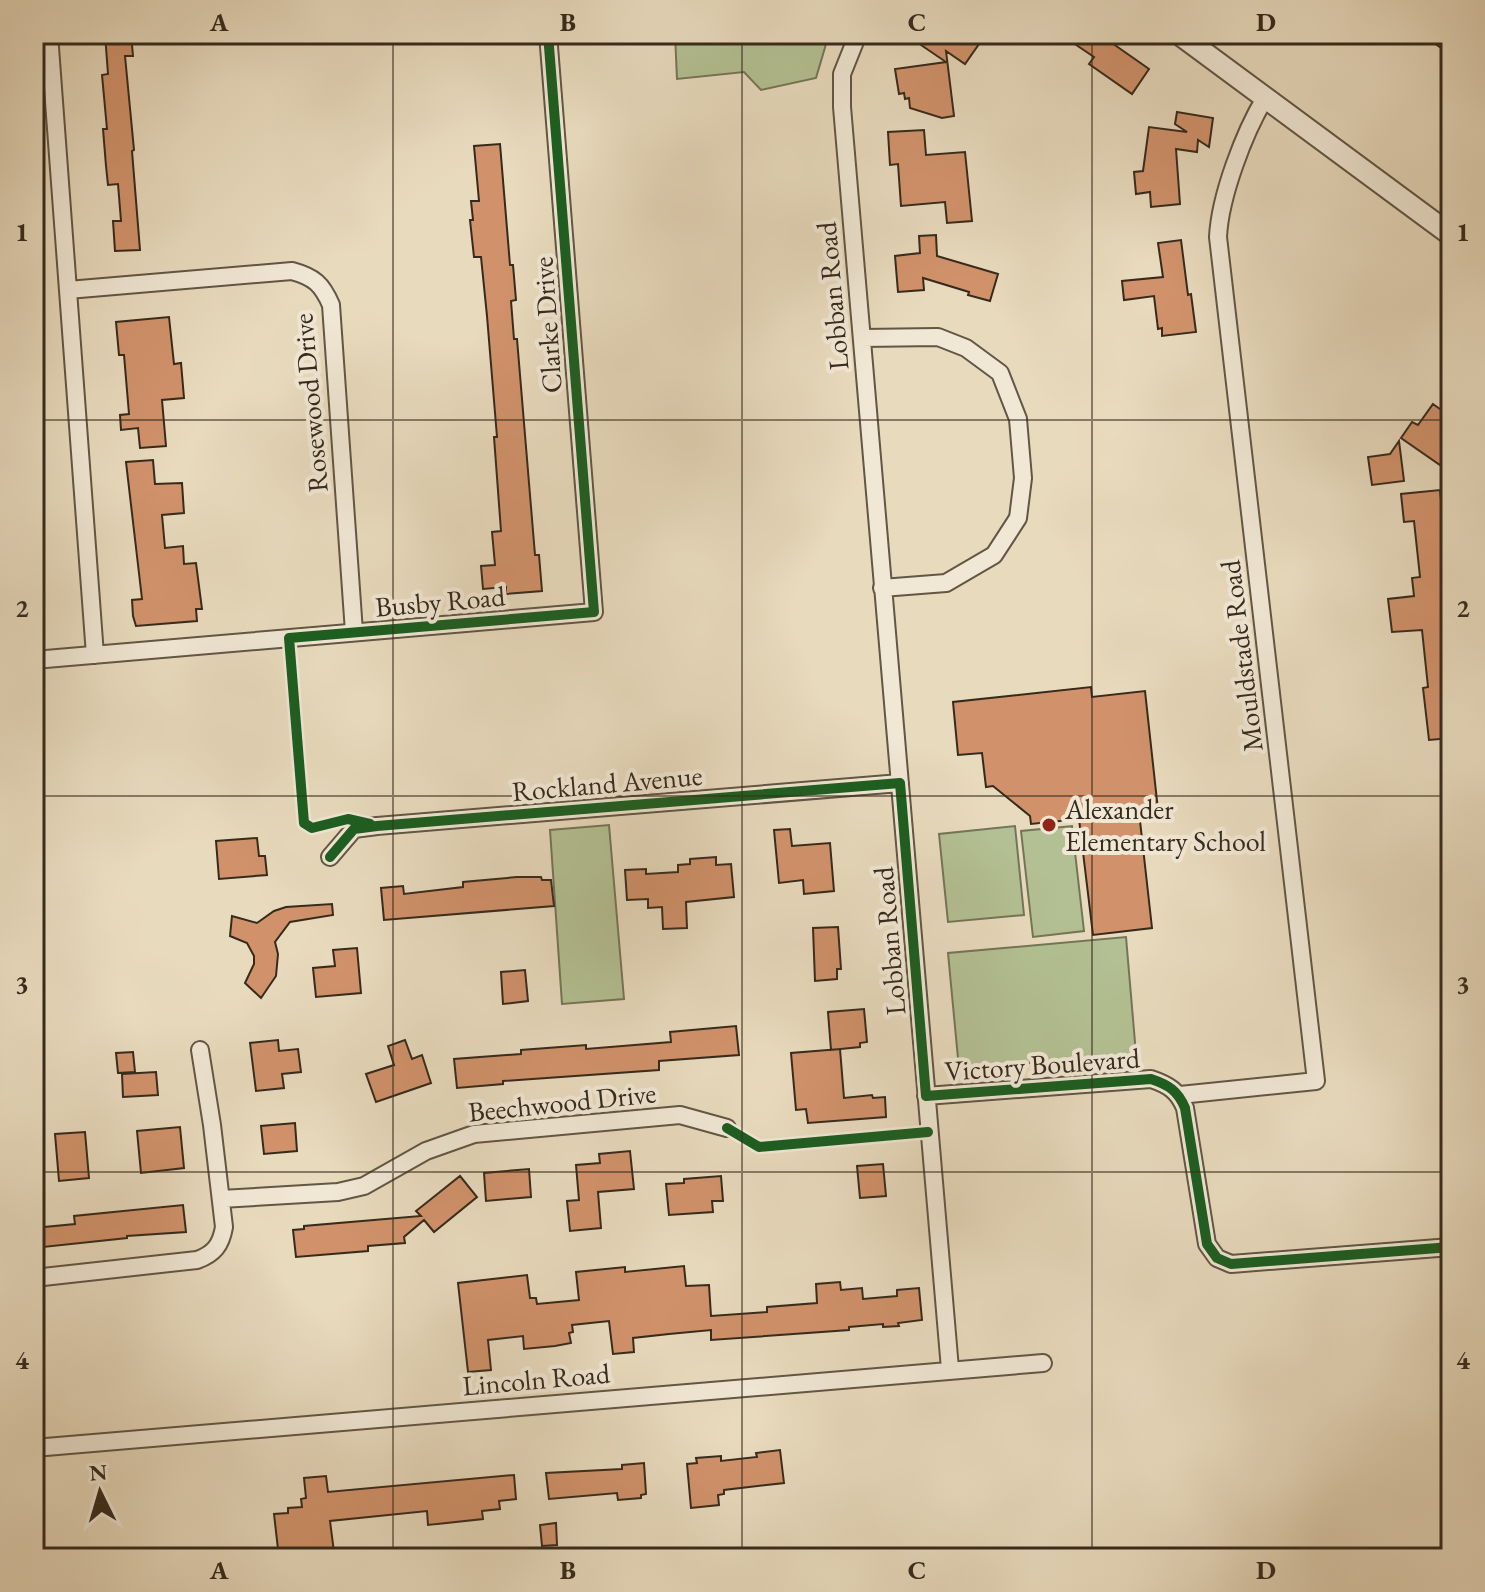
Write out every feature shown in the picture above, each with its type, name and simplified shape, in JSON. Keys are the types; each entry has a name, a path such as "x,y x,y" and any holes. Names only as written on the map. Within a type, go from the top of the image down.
{"main road":[{"path":"1444,34 1451,39"}],"street":[{"path":"49,34 95,655"},
{"name":"Clarke Drive","path":"548,34 594,612"},
{"name":"Lobban Road","path":"858,34 842,74 842,107 950,1369"},
{"path":"1179,34 1451,235"},
{"name":"Mouldstade Road","path":"1180,1095 1316,1081 1218,237 1219,216 1225,196 1254,117 1265,98"},
{"name":"Rosewood Drive","path":"68,290 292,271 311,276 323,287 331,305 354,632"},
{"path":"862,338 938,337 966,348 1000,373 1018,419 1023,478 1018,518 994,555 946,583 882,588"},
{"name":"Busby Road","path":"34,660 594,612"},
{"name":"Rockland Avenue","path":"335,852 354,829 377,826 900,783"},
{"path":"34,1278 197,1260 214,1252 222,1240 224,1227 200,1050"},
{"name":"Victory Boulevard","path":"926,1096 1151,1079 1167,1085 1180,1095"},
{"path":"1180,1095 1212,1263 1451,1247"},
{"name":"Beechwood Drive","path":"221,1199 338,1192 364,1186 426,1151 474,1134 680,1115 727,1128"},
{"name":"Lincoln Road","path":"34,1448 1043,1363"}],"green space":[{"path":"675,34 829,34 816,78 761,90 744,72 677,79"},
{"path":"609,825 624,999 562,1004 550,830"},
{"path":"1015,826 1024,915 948,922 939,834"},
{"path":"1072,826 1084,931 1033,937 1021,831"},
{"path":"1126,937 1136,1054 959,1069 948,953"}],"building":[{"path":"105,34 131,34 133,56 125,56 140,250 115,251 113,221 121,221 118,184 108,185 106,166 103,129 107,129 102,75 108,74"},
{"path":"922,34 986,34 965,64 946,51 954,116 942,118 910,108 909,98 905,99 904,93 899,94 895,69 946,62 921,45 926,37"},
{"path":"1060,34 1099,34 1149,69 1132,94 1089,64 1094,57"},
{"path":"1177,112 1213,118 1209,147 1198,140 1197,152 1176,149 1180,204 1151,207 1150,192 1136,194 1134,172 1143,171 1149,127 1187,132 1175,124"},
{"path":"924,130 926,155 965,152 972,221 947,223 945,202 901,206 898,164 890,165 888,132"},
{"path":"500,144 516,300 511,301 514,339 517,339 535,555 539,555 542,591 506,594 506,587 483,589 481,566 495,565 492,532 501,531 487,316 481,257 474,257 470,220 473,220 471,201 479,201 474,146"},
{"path":"936,235 937,256 998,274 990,301 923,278 924,290 898,292 895,256 920,253 919,236"},
{"path":"1181,240 1196,332 1162,336 1162,328 1158,329 1154,296 1124,300 1122,281 1163,277 1158,243"},
{"path":"169,317 174,364 181,363 184,398 162,400 166,446 140,448 138,428 121,430 120,415 129,414 124,355 119,355 116,322"},
{"path":"1433,404 1451,417 1451,450 1440,465 1401,438 1412,422 1418,425"},
{"path":"1399,441 1404,481 1372,485 1368,457 1390,454"},
{"path":"153,460 155,484 182,483 184,513 162,515 165,548 183,546 184,564 196,563 202,609 196,609 197,621 136,626 133,616 132,600 142,599 126,462"},
{"path":"1440,490 1442,510 1449,510 1451,514 1451,738 1429,740 1423,688 1428,687 1422,630 1392,632 1388,599 1414,596 1412,578 1420,577 1414,521 1404,522 1401,494"},
{"path":"1091,687 1092,697 1145,691 1158,810 1139,812 1152,928 1093,935 1079,819 1031,824 1030,816 993,786 986,787 982,753 958,755 953,702"},
{"path":"790,829 792,846 830,843 834,891 804,894 803,880 779,883 774,830"},
{"path":"257,838 259,856 265,856 267,875 219,879 216,841"},
{"path":"716,857 716,865 731,864 734,897 686,902 687,928 663,929 662,907 648,908 648,899 627,900 625,870 646,869 646,874 678,872 678,865 690,864 690,859"},
{"path":"517,877 551,880 554,906 384,920 381,888 403,886 404,894 463,887 463,882"},
{"path":"332,904 333,915 290,922 275,942 278,954 276,976 261,998 245,983 254,964 254,956 247,943 230,936 232,916 257,923 286,907"},
{"path":"838,927 841,969 837,969 837,979 815,981 813,928"},
{"path":"357,948 361,993 316,997 313,968 335,966 333,950"},
{"path":"525,970 528,1001 503,1004 501,972"},
{"path":"864,1009 867,1042 860,1043 860,1047 831,1050 828,1012"},
{"path":"736,1026 739,1055 659,1061 659,1070 503,1081 503,1084 457,1088 454,1059 521,1054 521,1050 586,1045 586,1049 671,1042 670,1032"},
{"path":"278,1040 279,1051 298,1049 301,1072 282,1074 284,1088 256,1091 250,1043"},
{"path":"405,1040 412,1059 422,1055 431,1083 376,1102 366,1074 394,1065 388,1046"},
{"path":"840,1049 844,1098 885,1097 886,1117 808,1123 806,1109 796,1110 791,1053"},
{"path":"133,1052 135,1072 118,1073 116,1053"},
{"path":"156,1072 158,1095 123,1097 122,1074"},
{"path":"295,1123 297,1151 264,1154 261,1126"},
{"path":"180,1127 184,1168 141,1173 137,1131"},
{"path":"85,1132 89,1178 59,1181 55,1134"},
{"path":"630,1151 634,1189 598,1192 601,1228 570,1231 567,1201 579,1200 576,1165 600,1163 599,1154"},
{"path":"883,1164 886,1196 860,1198 857,1166"},
{"path":"529,1169 531,1197 486,1201 484,1173"},
{"path":"460,1176 477,1197 434,1232 424,1220 404,1237 405,1243 368,1246 368,1251 296,1257 293,1230 304,1229 304,1226 421,1216 416,1211"},
{"path":"721,1176 723,1201 712,1201 713,1212 669,1215 666,1184"},
{"path":"183,1205 186,1232 34,1248 34,1228 75,1224 74,1216"},
{"path":"684,1266 686,1286 709,1285 711,1316 767,1312 767,1307 817,1303 816,1284 840,1282 841,1290 862,1288 863,1299 897,1296 897,1290 919,1288 922,1320 898,1323 899,1326 883,1327 883,1324 849,1327 849,1330 711,1340 711,1330 669,1334 633,1338 634,1352 613,1354 609,1321 572,1325 573,1332 569,1333 571,1343 555,1346 524,1349 523,1336 488,1340 491,1370 468,1372 458,1283 527,1275 530,1298 536,1298 537,1304 579,1300 576,1272 625,1267 625,1272"},
{"path":"780,1450 784,1483 724,1490 724,1494 718,1495 719,1505 691,1508 687,1464 697,1463 696,1458 721,1456 721,1461 757,1457 756,1453"},
{"path":"644,1463 646,1494 641,1498 618,1500 617,1493 549,1499 546,1473 622,1469 622,1465"},
{"path":"514,1475 516,1499 499,1501 500,1509 482,1511 483,1519 428,1525 427,1511 330,1521 334,1552 324,1553 325,1558 279,1558 274,1514 288,1513 288,1508 302,1507 301,1499 306,1498 304,1478 326,1476 328,1492"},
{"path":"556,1523 557,1545 542,1546 540,1525"}],"cycle path":[{"path":"370,824 348,819 312,828 304,823 289,638 594,612 548,34"},
{"path":"330,857 354,829 377,826 900,783 926,1096 1151,1079 1172,1089 1185,1108 1207,1244 1217,1258 1231,1264 1451,1247"},
{"path":"727,1128 759,1147 928,1132"}],"place":[{"name":"Alexander Elementary School","path":"1049,825"}]}
